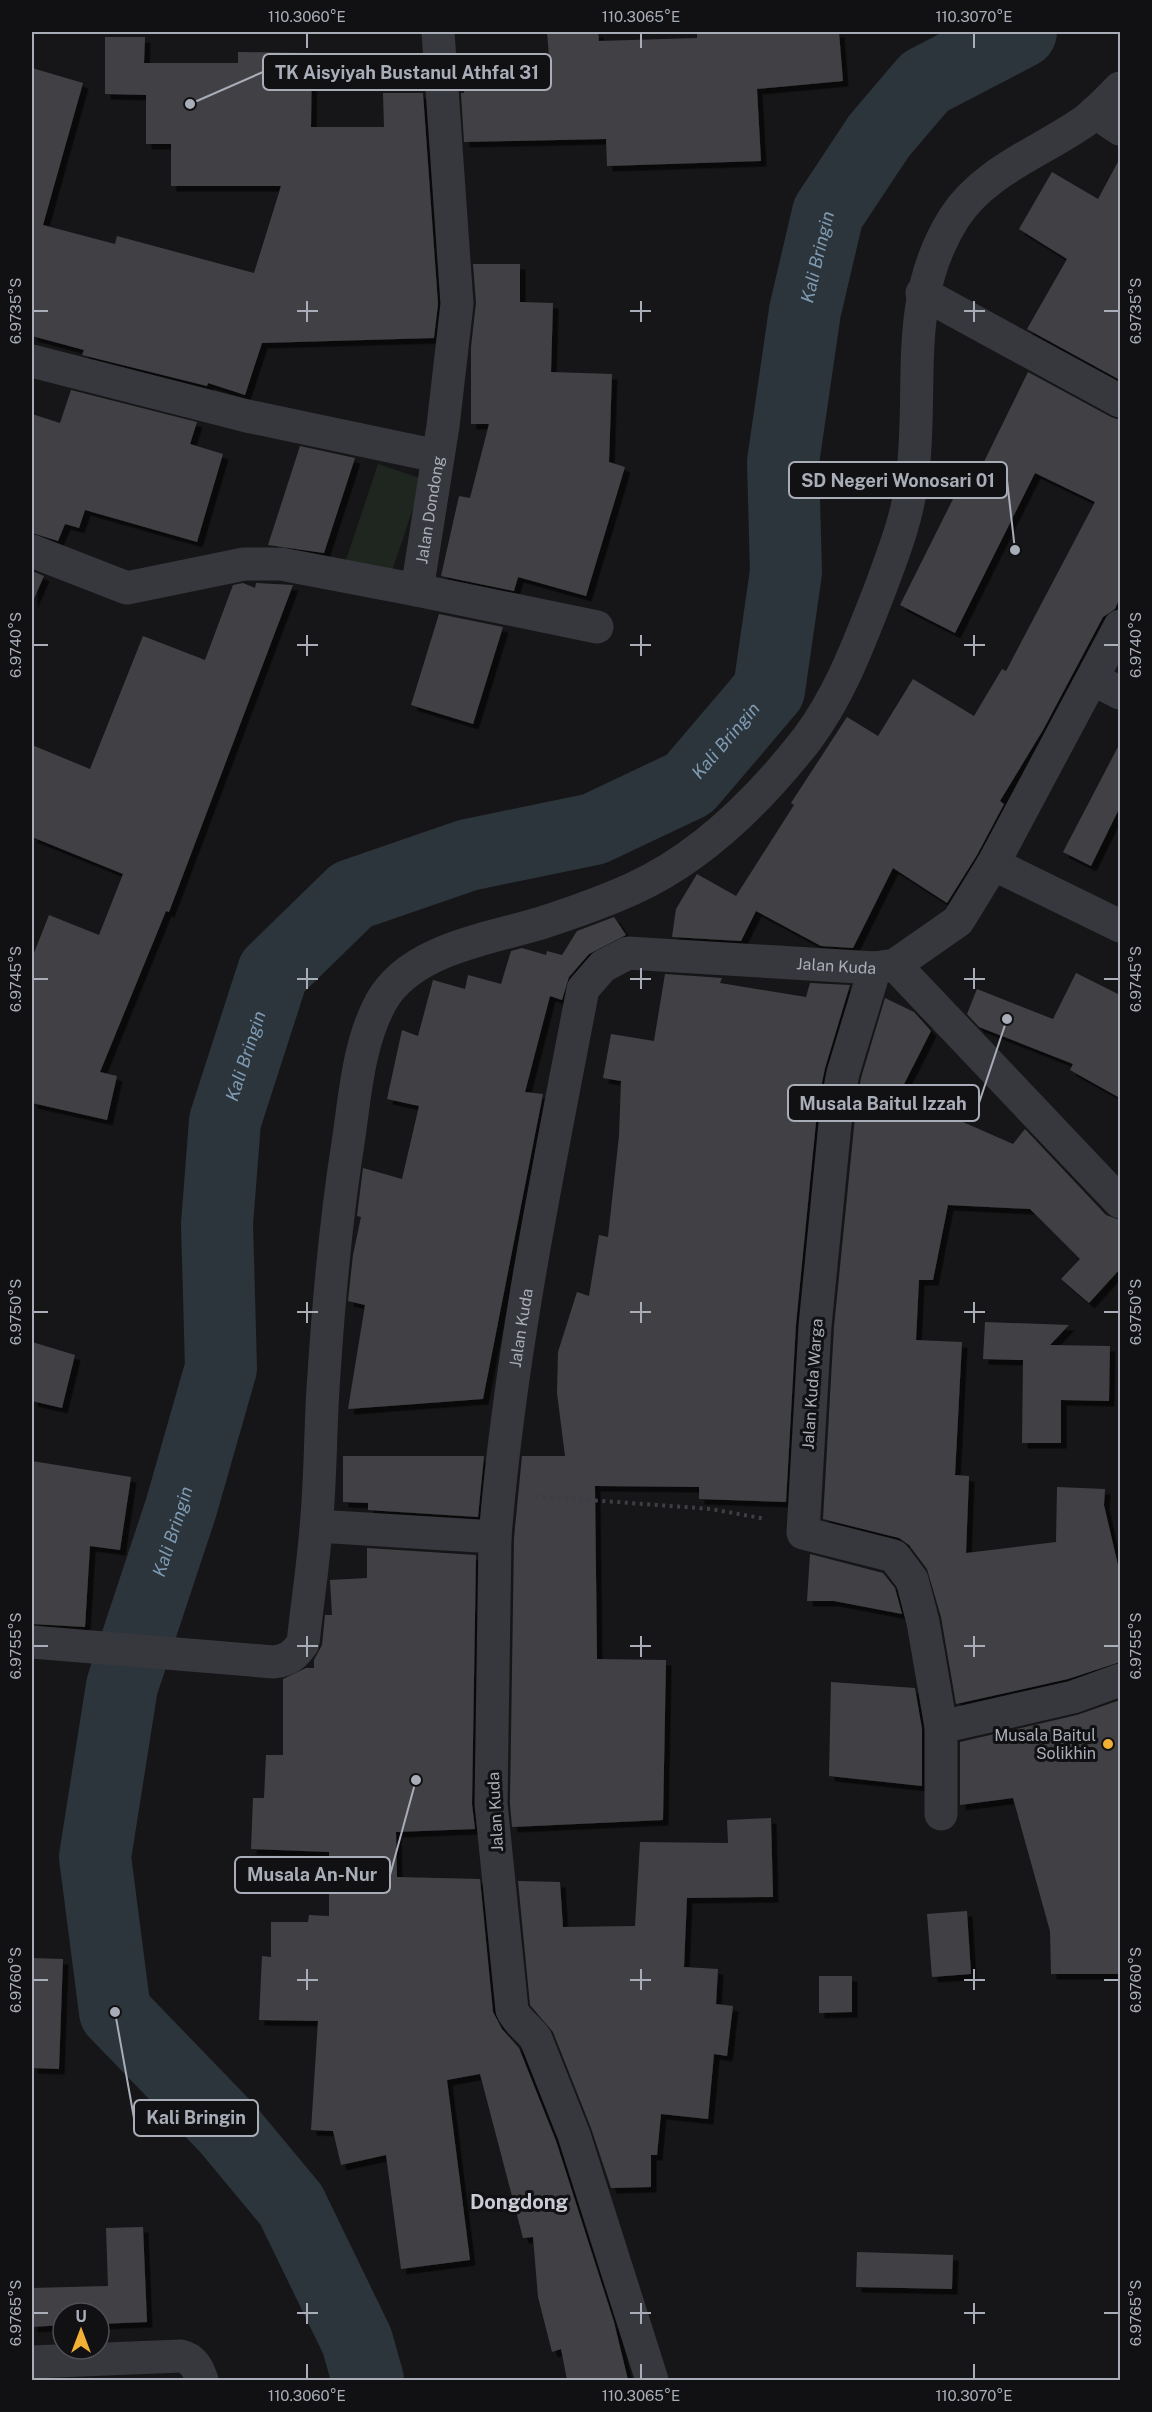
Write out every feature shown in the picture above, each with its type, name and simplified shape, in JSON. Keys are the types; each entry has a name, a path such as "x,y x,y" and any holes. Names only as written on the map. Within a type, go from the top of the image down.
{"street":[{"name":"Jalan Dondong","path":"417,590 443,426 457,304 438,32"},
{"path":"32,1642 274,1662 287,1660 296,1653 303,1643 317,1526 324,1373 341,1183 358,1077 370,1029 381,1003 393,986 426,962 463,946 546,921 635,888 681,860 725,827 807,739 835,696 855,653 905,522 913,470 917,345 922,293 935,253 956,215 977,190 1108,120 1120,88"},
{"path":"922,293 1120,401"},
{"path":"32,361 247,416 437,456"},
{"path":"32,551 127,588 244,564 281,564 597,627"},
{"name":"Jalan Kuda","path":"652,2380 574,2135 536,2039 512,2010 491,1804 495,1537 499,1495 528,1272 583,989 603,966 628,953 885,966 958,921 1107,686 1120,626"},
{"path":"993,864 1120,926"},
{"path":"885,966 1120,1202"},
{"name":"Jalan Kuda Warga","path":"803,1533 815,1326 837,1104 843,1073 885,966"},
{"path":"317,1526 495,1537"},
{"path":"803,1533 885,1553 902,1563 912,1580 923,1622 941,1727 941,1814"},
{"path":"941,1727 1073,1697 1120,1680"},
{"path":"32,2361 181,2356 193,2362 202,2380"}],"path":[{"path":"499,1495 576,1497 711,1509 764,1519 803,1533"}],"shaded area":[{"path":"378,464 423,479 389,580 344,566"}],"building":[{"path":"547,32 598,32 599,41 697,38 697,32 839,32 843,81 757,89 761,161 607,166 606,139 464,142 461,93 464,93 463,73 550,69"},
{"path":"105,37 145,37 144,63 238,63 238,52 312,53 311,127 384,127 383,93 423,93 438,304 434,338 262,343 245,395 208,383 207,386 82,355 84,350 32,336 32,68 83,83 43,225 115,244 117,236 254,273 281,186 171,186 171,144 146,144 146,95 105,94"},
{"path":"1120,158 1120,380 1027,329 1067,259 1019,229 1052,172 1098,199"},
{"path":"473,264 520,264 520,302 553,303 551,372 612,374 609,462 625,467 586,596 518,577 514,591 441,576 459,496 470,498 489,424 471,424 471,347 476,303"},
{"path":"1028,372 1120,420 1120,597 1115,609 1103,617 1043,730 1000,801 1004,804 977,855 947,903 893,868 853,948 821,946 756,911 741,941 672,937 676,909 697,874 736,896 794,805 791,803 847,717 878,736 913,679 974,716 1002,669 1006,671 1095,502 1035,473 955,633 900,605 965,475 975,480"},
{"path":"71,390 197,422 190,444 223,454 197,542 85,510 79,528 65,524 58,541 32,533 32,414 60,423"},
{"path":"300,446 355,458 324,553 268,545"},
{"path":"32,571 44,576 32,603"},
{"path":"243,583 255,588 256,583 293,585 169,912 166,911 100,1072 117,1076 107,1120 32,1103 32,958 49,915 99,935 123,874 32,837 32,745 90,769 143,636 205,660 233,585"},
{"path":"439,614 503,627 473,724 411,705"},
{"path":"1120,743 1120,807 1091,866 1063,852"},
{"path":"614,917 626,935 589,954 569,977 562,1000 550,996 525,1092 543,1094 483,1399 348,1409 365,1305 348,1301 353,1255 361,1217 357,1216 363,1168 402,1179 419,1106 387,1099 402,1030 418,1036 433,980 465,989 468,975 501,984 511,951 522,948 546,955 547,951 562,955 577,931"},
{"path":"1076,973 1120,995 1120,1098 1070,1070 1073,1064 979,1027 967,1014 977,989 1053,1019"},
{"path":"665,974 722,978 720,983 806,997 810,983 850,985 825,1068 818,1102 796,1324 786,1502 699,1499 699,1487 595,1486 597,1659 666,1660 663,1820 512,1827 510,1803 514,1538 522,1456 565,1456 557,1393 558,1352 577,1292 589,1296 599,1235 608,1237 619,1136 621,1081 603,1078 611,1034 654,1041"},
{"path":"885,998 914,1012 931,1031 899,1094 1013,1144 1025,1129 1106,1215 1120,1220 1120,1269 1089,1303 1061,1279 1080,1259 1030,1209 948,1205 933,1280 919,1280 916,1340 962,1342 955,1475 969,1476 966,1553 1056,1542 1057,1487 1105,1489 1104,1505 1120,1574 1120,1662 1068,1679 956,1704 941,1617 927,1569 909,1545 899,1538 823,1519 834,1327 856,1107 861,1078"},
{"path":"985,1322 1069,1325 1050,1345 1110,1346 1109,1401 1061,1400 1061,1443 1022,1443 1023,1360 983,1359"},
{"path":"32,1342 75,1355 62,1408 32,1401"},
{"path":"343,1456 484,1456 478,1517 368,1510 368,1503 343,1502"},
{"path":"32,1461 131,1477 120,1550 90,1546 85,1627 32,1624"},
{"path":"367,1548 476,1555 472,1804 475,1829 396,1832 397,1877 480,1879 493,2012 502,2029 519,2048 556,2141 614,2322 628,2380 567,2380 561,2349 552,2352 538,2297 533,2237 523,2238 480,2074 447,2080 470,2260 401,2269 386,2155 341,2165 333,2131 311,2130 318,2021 259,2020 262,1956 271,1957 271,1922 308,1922 309,1915 329,1916 329,1852 251,1849 253,1798 264,1798 266,1755 283,1755 283,1679 306,1668 314,1668 314,1660 322,1645 325,1615 332,1615 330,1580 367,1578"},
{"path":"810,1554 883,1573 895,1588 902,1614 834,1601 807,1601"},
{"path":"831,1682 915,1688 922,1729 922,1786 829,1776"},
{"path":"1120,1700 1120,1974 1051,1974 1050,1931 1013,1798 960,1805 960,1742 1077,1715"},
{"path":"771,1818 773,1897 687,1898 684,1967 718,1969 716,2004 733,2006 727,2056 714,2054 708,2119 661,2114 657,2155 651,2155 651,2187 611,2188 591,2128 553,2032 530,2005 518,1881 560,1882 563,1927 635,1926 640,1842 728,1843 727,1820"},
{"path":"967,1911 971,1974 932,1977 927,1914"},
{"path":"32,1958 63,1959 59,2069 32,2068"},
{"path":"819,1976 852,1976 852,2012 819,2013"},
{"path":"143,2227 147,2322 111,2324 111,2301 51,2301 51,2326 32,2327 32,2288 108,2286 106,2228"},
{"path":"857,2252 953,2255 952,2289 856,2287"}],"waterway":[{"name":"Kali Bringin","path":"368,2380 357,2341 291,2205 227,2128 115,2012 95,1857 122,1686 181,1508 221,1368 217,1224 225,1121 273,972 352,895 468,855 594,829 689,784 769,690 786,572 783,462 805,311 828,213 879,136 925,82 1021,32"}],"place":[{"name":"TK Aisyiyah Bustanul Athfal 31","path":"190,104"},
{"name":"SD Negeri Wonosari 01","path":"1015,550"},
{"name":"Musala Baitul Izzah","path":"1007,1019"},
{"name":"Musala Baitul Solikhin","path":"1108,1744"},
{"name":"Musala An-Nur","path":"416,1780"},
{"name":"Kali Bringin","path":"115,2012"}],"district":[{"name":"Dongdong","path":"519,2202"}]}
